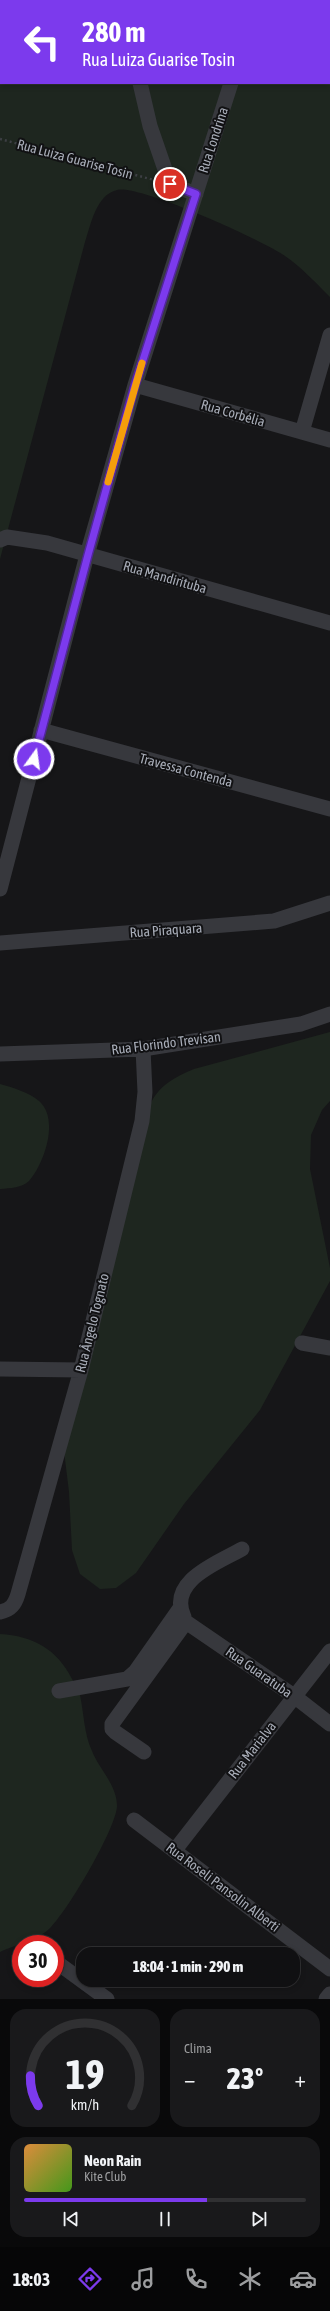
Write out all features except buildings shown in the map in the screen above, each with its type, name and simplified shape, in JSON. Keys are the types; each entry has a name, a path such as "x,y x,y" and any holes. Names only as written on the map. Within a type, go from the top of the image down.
{"street":[{"path":"140,84 150,126 170,184 196,194"},
{"name":"Rua Londrina","path":"0,889 41,730 135,385 231,84"},
{"path":"302,432 330,335"},
{"name":"Rua Corbélia","path":"135,385 330,440"},
{"name":"Rua Mandirituba","path":"0,540 7,537 47,543 330,623"},
{"name":"Travessa Contenda","path":"41,730 330,809"},
{"name":"Rua Piraquara","path":"0,943 274,921 330,903"},
{"name":"Rua Florindo Trevisan","path":"0,1051 143,1049 301,1024 330,1014"},
{"name":"Rua Ângelo Tognato","path":"0,1612 9,1609 14,1604 18,1594 81,1370 142,1121 144,1092 143,1049"},
{"path":"302,1343 330,1348"},
{"path":"0,1369 81,1370"},
{"path":"144,1752 114,1732 112,1729 112,1724 183,1615 180,1597 187,1584 203,1571 242,1549"},
{"path":"59,1691 127,1679 135,1672 183,1615"},
{"name":"Rua Guaratuba","path":"183,1615 330,1724"},
{"name":"Rua Marialva","path":"176,1850 330,1651"},
{"name":"Rua Roseli Pansolin Alberti","path":"134,1820 176,1850 330,1969"},
{"path":"64,1968 107,1999"},
{"path":"326,1999 330,1994"}],"path":[{"name":"Rua Luiza Guarise Tosin","path":"0,139 170,184"}],"shaded area":[{"path":"0,84 330,84 330,297 291,260 273,249 201,215 174,204 130,190 117,190 104,198 95,211 85,242 0,559"},
{"path":"330,1032 330,1101 322,1110 311,1135 310,1169 330,1268 330,1281 260,1410 184,1504 136,1573 116,1588 100,1589 80,1574 72,1550 69,1492 64,1451 138,1134 147,1110 163,1087 170,1081 194,1069"},
{"path":"0,1084 26,1093 39,1101 45,1109 49,1130 48,1141 40,1164 29,1181 12,1188 0,1189"},
{"path":"0,1634 23,1638 43,1646 59,1660 66,1669 79,1693 89,1744 95,1758 111,1784 117,1806 115,1817 100,1850 90,1869 59,1918 42,1935 12,1935 12,1947 0,1952"}],"slow traffic":[{"path":"108,482 142,363"}],"route":[{"path":"34,759 135,385 196,194 170,184"}]}
